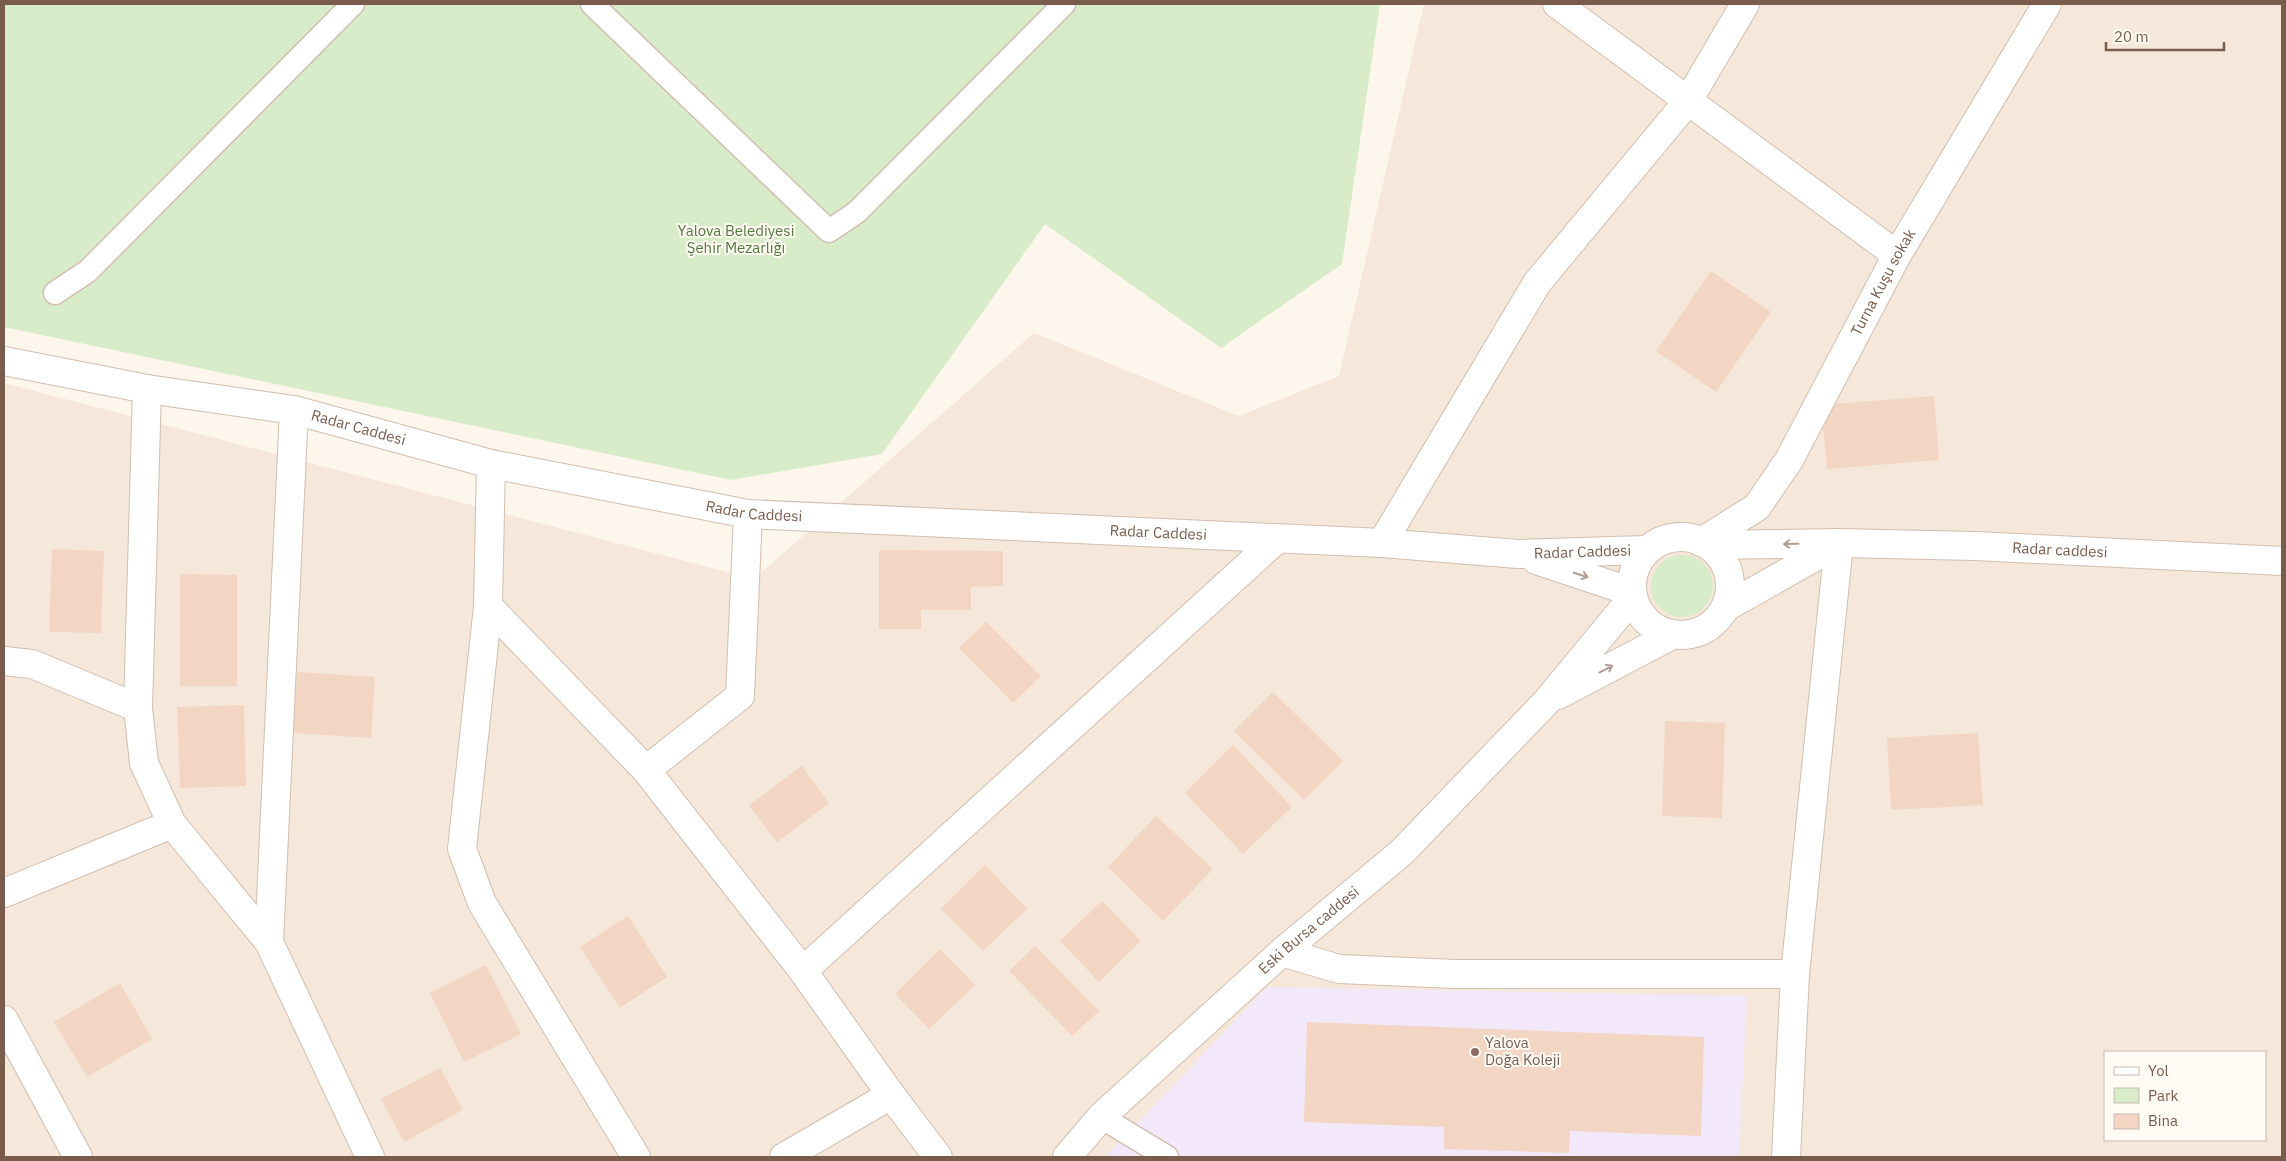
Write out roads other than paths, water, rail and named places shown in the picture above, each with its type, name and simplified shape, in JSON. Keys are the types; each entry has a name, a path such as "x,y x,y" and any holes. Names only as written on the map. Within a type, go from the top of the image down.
{"street":[{"path":"1557,4 1897,255"},
{"path":"1382,543 1537,283 1688,101 1745,4"},
{"name":"Turna Kuşu sokak","path":"1705,544 1756,507 1789,460 1897,255 2048,4"},
{"name":"Radar Caddesi","path":"4,361 147,389 294,410 491,464 748,514 1382,543 1518,554 1646,550"},
{"path":"147,389 138,708 144,762 172,824 269,942 370,1157"},
{"path":"269,942 294,410"},
{"path":"491,464 488,606 462,849 482,903 636,1157"},
{"path":"646,770 740,696 748,514"},
{"path":"1677,537 1694,538 1705,544 1720,556 1728,570 1730,586 1726,607 1721,616 1710,627 1696,634 1672,635 1650,625 1639,612 1632,594 1632,580 1637,564 1646,550 1660,541 1677,537"},
{"path":"803,971 1277,539"},
{"path":"1726,607 1840,543"},
{"path":"1786,1157 1795,974 1840,543"},
{"name":"Radar caddesi","path":"1705,544 1840,543 1985,546 2282,561"},
{"name":"Radar Caddesi","path":"1518,554 1632,594"},
{"name":"Eski Bursa caddesi","path":"1067,1157 1101,1117 1282,952 1402,852 1548,700 1632,594"},
{"path":"488,606 646,770 803,971 891,1095 938,1157"},
{"name":"Eski Bursa caddesi","path":"1548,700 1672,635"},
{"path":"4,661 32,664 138,708"},
{"path":"4,893 172,824"},
{"path":"1282,952 1339,969 1445,974 1795,974"},
{"path":"4,1020 78,1157"},
{"path":"784,1157 891,1095"}],"lane":[{"path":"55,293 88,271 353,4"},
{"path":"592,4 829,231 857,212 1064,4"},
{"path":"1101,1117 1167,1157"}],"place":[{"name":"Yalova Doğa Koleji","path":"1475,1052"}],"park label":[{"name":"Yalova Belediyesi Şehir Mezarlığı","path":"736,240"}]}
